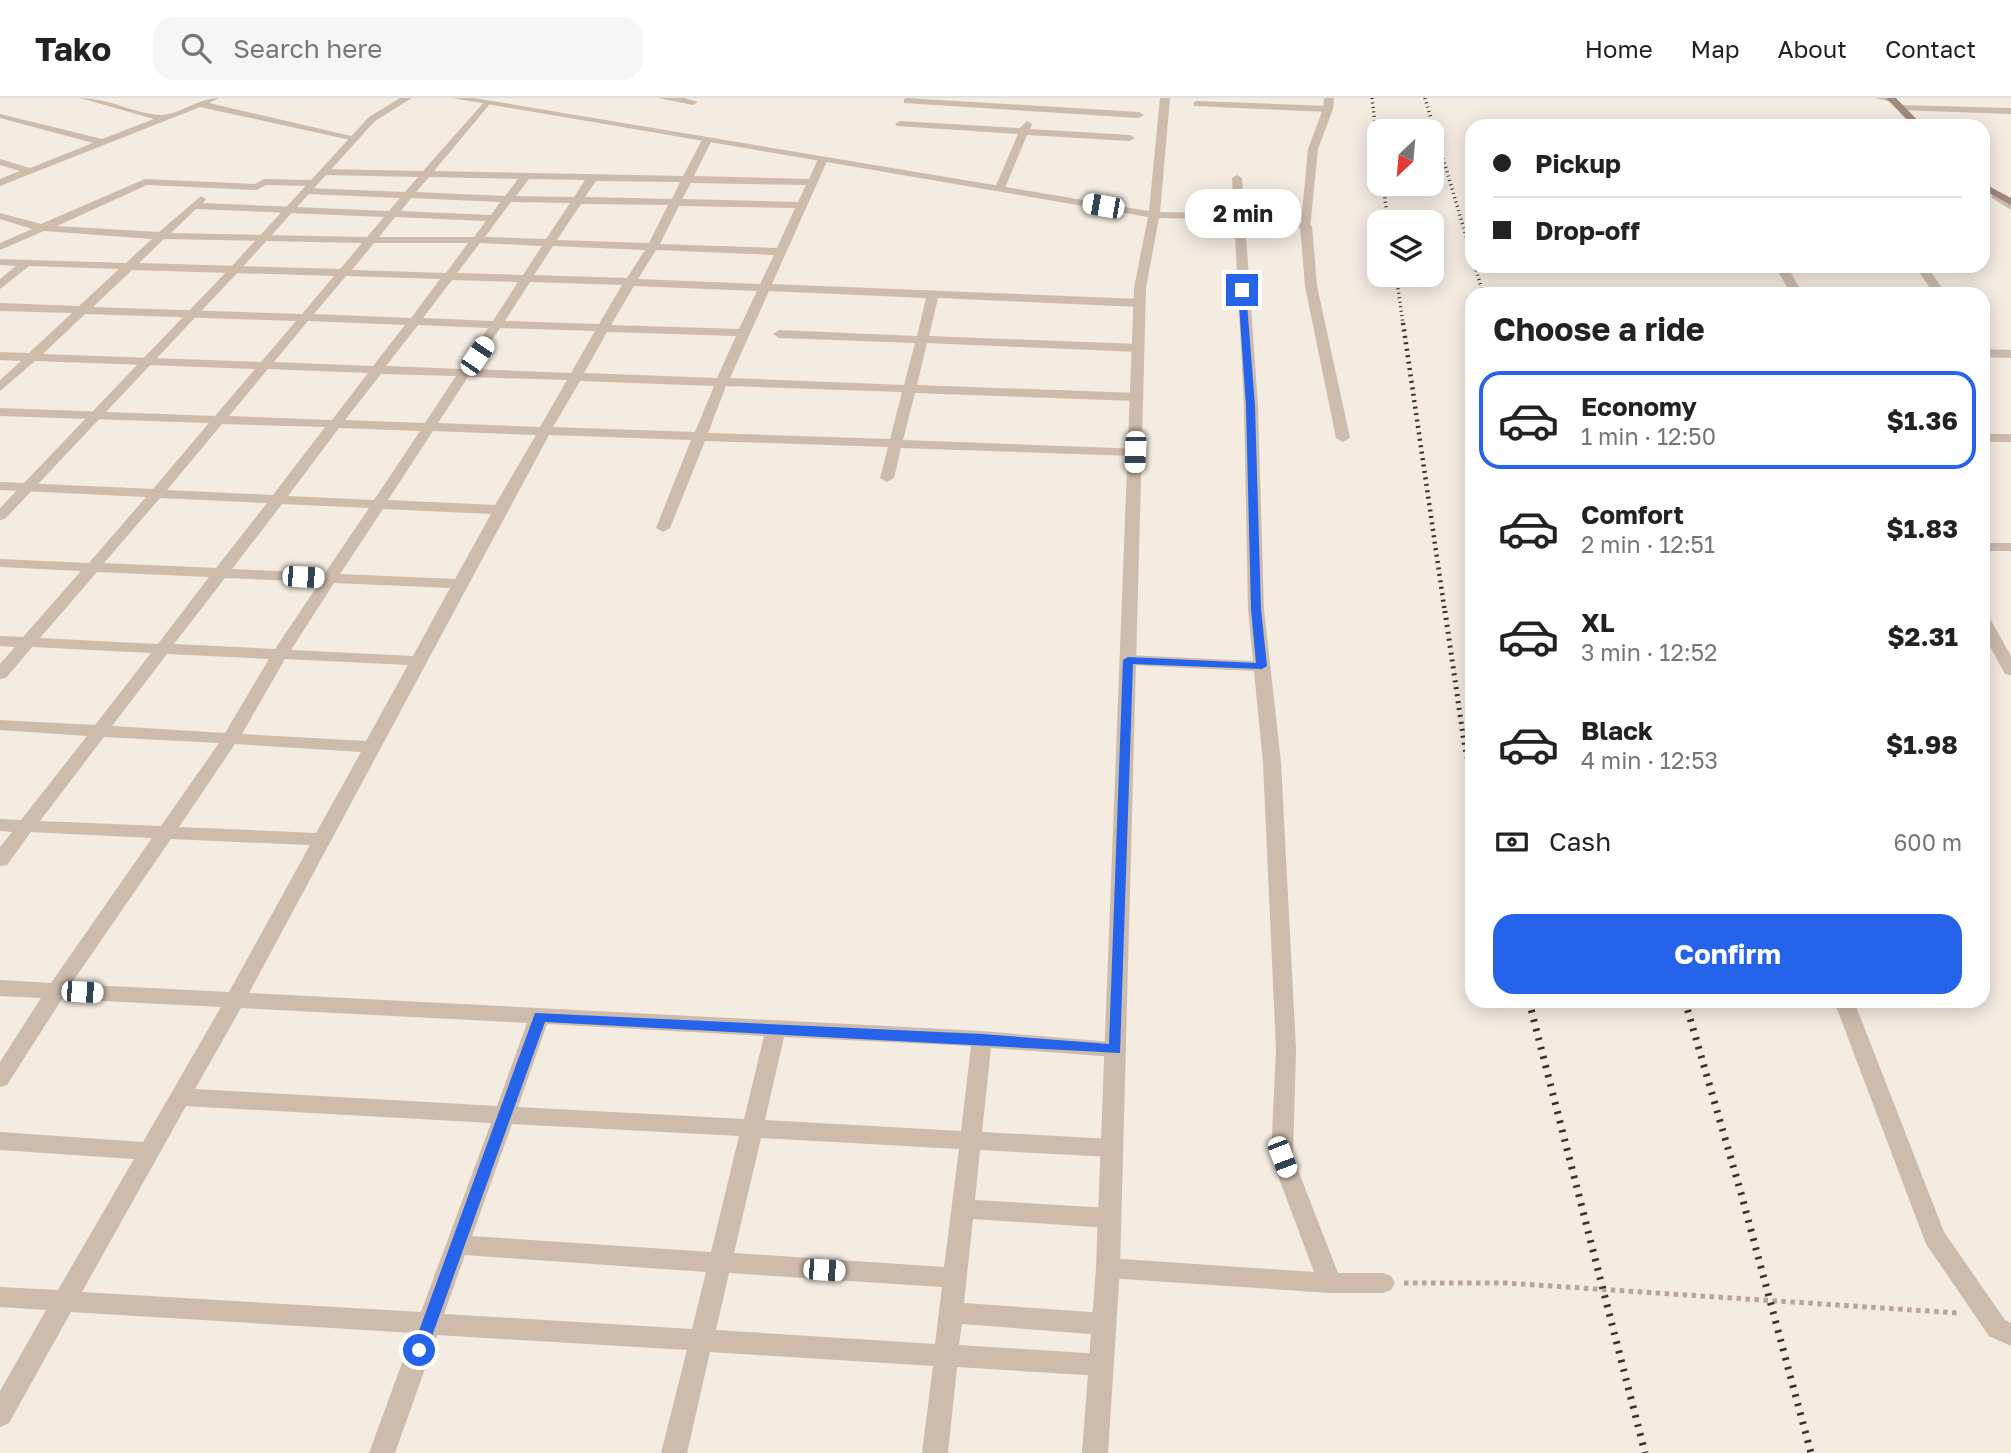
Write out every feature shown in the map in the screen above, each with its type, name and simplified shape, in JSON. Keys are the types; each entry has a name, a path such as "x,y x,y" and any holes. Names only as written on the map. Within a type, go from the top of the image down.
{"main road":[{"path":"1891,98 1911,119"},
{"path":"1990,192 1996,196"}],"street":[{"path":"85,98 163,118"},
{"path":"0,183 214,98"},
{"path":"0,516 235,269 372,119 407,98"},
{"path":"457,98 1154,215 1209,216 1261,226 1306,226"},
{"path":"663,98 693,102"},
{"path":"1095,1453 1108,1268 1140,303 1154,215 1165,98"},
{"path":"1880,98 1891,98"},
{"path":"906,101 1036,103 1139,115"},
{"path":"0,674 220,419 486,103"},
{"path":"1000,188 1036,103"},
{"path":"199,104 355,138"},
{"path":"1197,104 1329,104 1313,149 1306,226 1311,286 1343,438"},
{"path":"1901,108 2011,111"},
{"path":"2,116 102,142"},
{"path":"900,124 1130,138"},
{"path":"0,1415 234,1000 500,510 603,328 653,246 707,140"},
{"path":"663,528 722,381 823,159"},
{"path":"0,162 30,171"},
{"path":"324,172 813,182"},
{"path":"0,860 526,176"},
{"path":"0,1079 56,991 231,738 280,654 593,177"},
{"path":"1237,178 1251,406 1256,609 1272,763 1286,1049 1282,1157 1330,1283"},
{"path":"0,247 145,182 257,187 264,182 408,195 508,199 802,205"},
{"path":"0,387 217,186"},
{"path":"1996,196 2011,204"},
{"path":"193,206 287,212 493,218"},
{"path":"0,216 42,228 162,236 261,240 477,240 781,252"},
{"path":"0,262 630,282 1140,303"},
{"path":"0,285 26,263"},
{"path":"887,478 933,295"},
{"path":"0,307 744,332"},
{"path":"779,334 1138,348"},
{"path":"1990,353 2011,354"},
{"path":"0,356 1137,397"},
{"path":"0,412 1135,452"},
{"path":"1990,438 2011,439"},
{"path":"0,486 500,510"},
{"path":"1990,547 2011,547"},
{"path":"0,563 460,584"},
{"path":"1990,631 2009,662"},
{"path":"0,641 419,660"},
{"path":"1128,660 1262,666"},
{"path":"0,725 372,747"},
{"path":"0,825 322,839"},
{"path":"0,988 982,1039 1116,1049"},
{"path":"1847,1008 1934,1237 1997,1328 2011,1335"},
{"path":"382,1453 540,1016"},
{"path":"674,1453 776,1029"},
{"path":"935,1453 982,1039"},
{"path":"180,1097 1112,1149"},
{"path":"0,1141 150,1151"},
{"path":"963,1209 1109,1218"},
{"path":"457,1245 955,1278"},
{"path":"1108,1268 1330,1283 1383,1283"},
{"path":"0,1297 1101,1365"},
{"path":"951,1312 1104,1324"}],"path":[{"path":"1383,1283 1506,1283 1937,1311"}],"railway":[{"path":"1372,98 1374,119"},
{"path":"1425,98 1465,232"},
{"path":"1385,196 1386,210"},
{"path":"1477,273 1481,287"},
{"path":"1398,287 1403,324"},
{"path":"1403,323 1445,613"},
{"path":"1445,611 1465,749"},
{"path":"1531,1008 1645,1453"},
{"path":"1687,1008 1741,1193 1811,1453"}],"route":[{"path":"419,1350 540,1016 982,1039 1116,1049 1128,660 1262,666 1256,609 1251,406 1242,290"}]}
